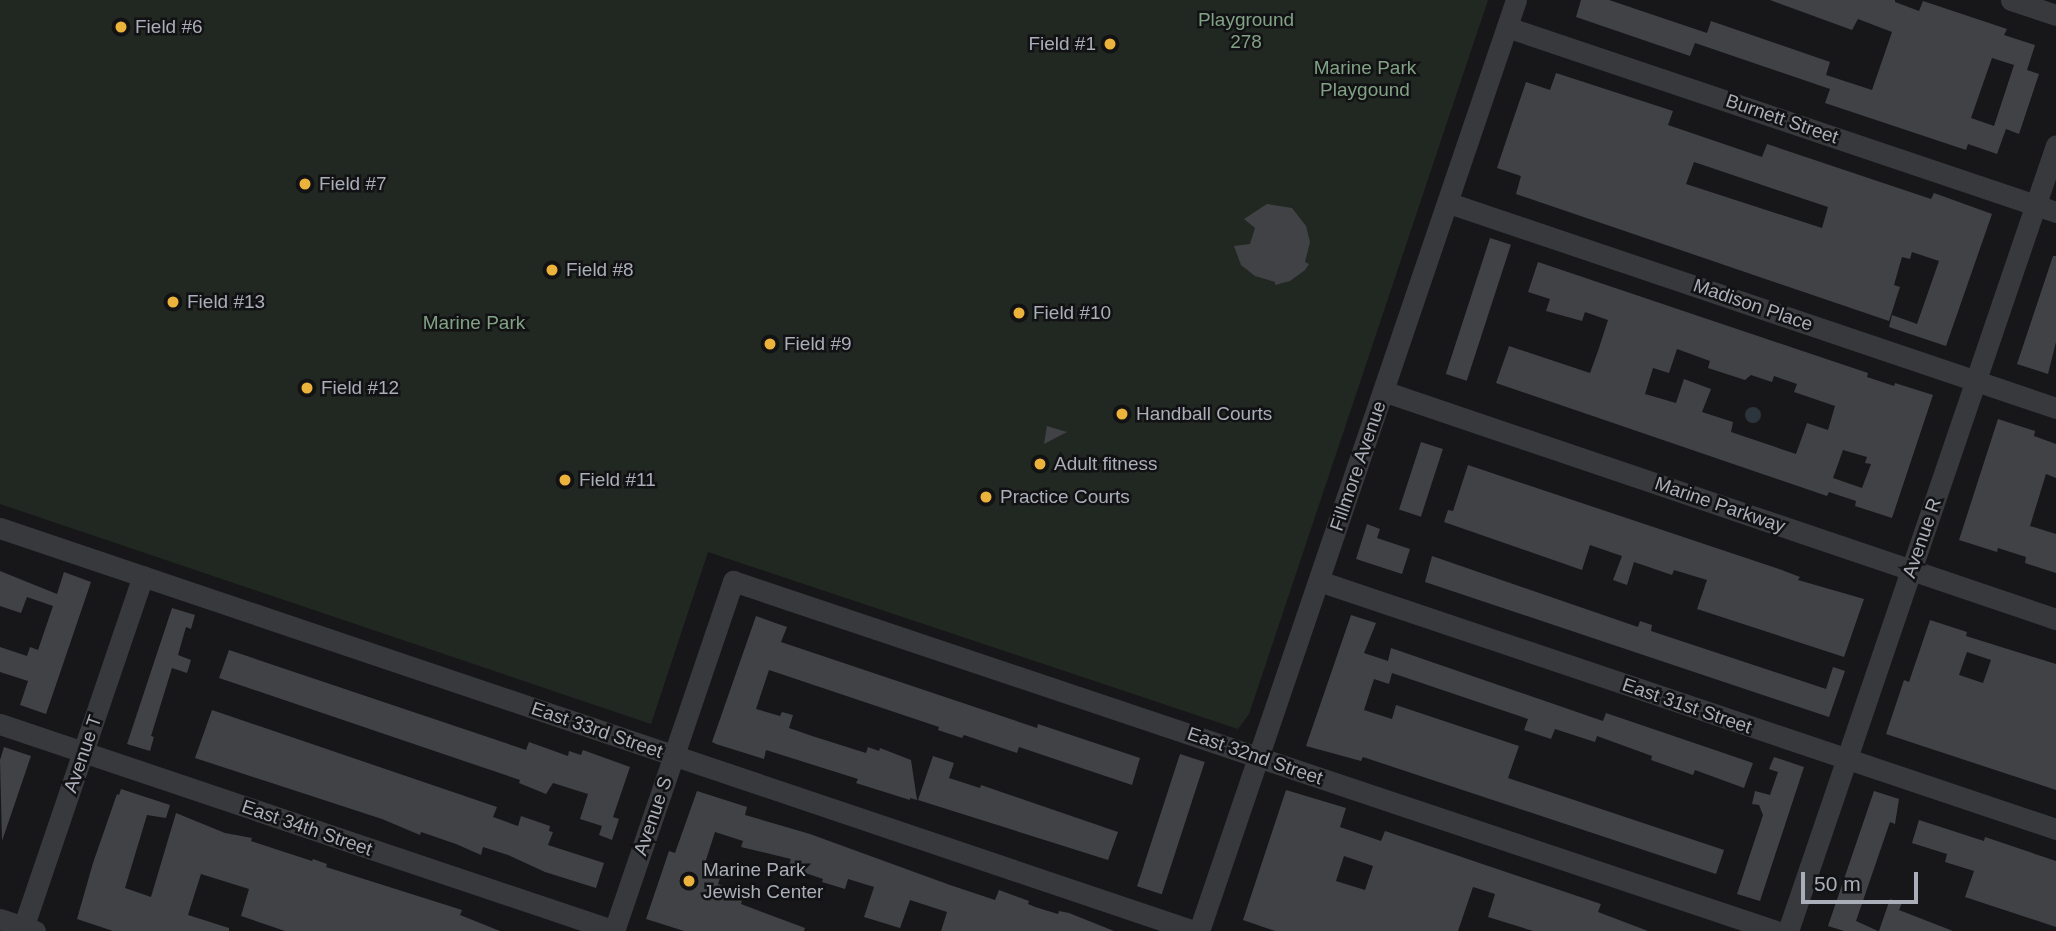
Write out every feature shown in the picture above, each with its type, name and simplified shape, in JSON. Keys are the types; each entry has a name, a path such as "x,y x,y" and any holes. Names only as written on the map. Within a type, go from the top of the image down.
{"street":[{"name":"Fillmore Avenue","path":"1197,931 1449,203 1516,0"},
{"path":"2011,0 2056,15"},
{"name":"Burnett Street","path":"1507,27 2046,208"},
{"name":"Avenue R","path":"1788,931 1910,569 1977,382 2046,208 2056,145"},
{"name":"Madison Place","path":"1449,203 2056,408"},
{"name":"Marine Parkway","path":"1383,391 2056,619"},
{"name":"East 33rd Street","path":"0,528 1197,931"},
{"name":"Avenue T","path":"27,930 83,752 143,576"},
{"name":"Avenue S","path":"614,931 733,581"},
{"name":"East 32nd Street","path":"733,581 1776,931"},
{"name":"East 31st Street","path":"1319,581 2056,829"},
{"name":"East 34th Street","path":"0,724 614,931"},
{"path":"0,919 27,930"}],"green space":[{"name":"Marine Park","path":"0,0 1488,0 1249,714 1238,729 708,552 651,724 0,504"}],"shaded area":[{"path":"1750,407 1756,407 1761,415 1759,421 1750,423 1745,418 1745,412"}],"building":[{"path":"1581,0 1609,0 1707,33 1711,21 1830,62 1826,75 1872,90 1892,32 1858,19 1852,30 1770,0 1895,0 1919,11 1923,1 2007,29 2004,35 2035,45 2027,70 2039,74 2019,134 2006,129 1997,154 1968,144 1966,150 1825,103 1830,89 1695,43 1690,56 1576,17","holes":["1992,58 2014,65 1994,126 1971,118"]},
{"path":"1556,73 1673,111 1668,125 1762,157 1767,144 1931,199 1934,193 1992,214 1946,346 1889,327 1892,315 1917,324 1939,261 1912,252 1910,259 1902,257 1894,285 1900,287 1889,321 1516,194 1521,176 1497,168 1526,82 1550,90","holes":["1694,162 1828,207 1822,228 1686,184"]},
{"path":"1267,204 1292,208 1306,226 1310,242 1305,262 1309,264 1305,270 1290,281 1275,285 1275,282 1255,276 1241,265 1234,246 1250,244 1255,228 1244,219"},
{"path":"1490,238 1511,245 1467,381 1446,374"},
{"path":"2053,256 2056,256 2056,342 2048,374 2017,364"},
{"path":"1538,262 1868,373 1867,377 1933,395 1892,518 1855,506 1856,501 1829,492 1827,496 1496,383 1509,346 1590,373 1598,351 1608,320 1585,312 1582,321 1546,311 1550,299 1528,292","holes":["1677,349 1710,361 1708,368 1745,380 1751,375 1772,382 1774,376 1797,384 1794,392 1835,406 1828,430 1807,423 1796,454 1731,432 1733,422 1702,412 1711,389 1684,379 1676,403 1645,394 1653,368 1669,373","1843,450 1867,457 1865,463 1871,464 1862,488 1833,478"]},
{"path":"1998,419 2035,431 2034,436 2056,444 2056,478 2046,474 2030,526 2056,534 2056,573 2025,563 2026,557 1998,548 1997,552 1959,540"},
{"path":"1047,426 1067,432 1044,444"},
{"path":"1421,442 1443,449 1421,517 1399,510"},
{"path":"1468,465 1779,569 1800,577 1798,580 1864,599 1844,657 1697,609 1707,580 1674,570 1672,575 1634,562 1627,585 1613,580 1622,556 1590,545 1582,570 1444,522 1448,510 1453,511"},
{"path":"1367,524 1380,529 1377,538 1410,549 1402,574 1356,559"},
{"path":"1432,556 1638,627 1640,621 1652,625 1651,631 1826,689 1833,667 1845,671 1829,717 1425,582"},
{"path":"0,571 57,594 64,572 91,582 46,714 20,705 28,681 0,672 0,647 27,656 30,647 38,650 53,606 27,597 21,613 0,606"},
{"path":"172,608 195,615 191,629 186,627 178,655 191,660 187,673 172,668 151,736 154,737 150,751 127,744"},
{"path":"1351,615 1376,623 1364,653 1388,661 1391,648 1603,721 1606,713 1753,763 1744,788 1695,770 1693,775 1651,760 1652,756 1597,736 1595,742 1555,729 1551,739 1524,730 1528,719 1392,673 1389,684 1374,679 1364,710 1392,719 1396,705 1519,746 1508,778 1724,850 1716,874 1363,757 1361,761 1306,746"},
{"path":"756,616 787,627 781,642 1037,728 1038,724 1140,758 1132,785 1019,747 1017,753 964,735 962,738 938,730 939,727 769,670 756,709 780,716 782,712 793,715 789,728 812,736 866,753 868,747 879,751 880,748 911,760 917,800 856,783 858,779 766,750 764,759 716,744 712,742"},
{"path":"1930,620 1967,632 1966,636 2056,664 2056,790 1886,734 1904,680 1909,682","holes":["1967,652 1991,660 1983,683 1959,675"]},
{"path":"229,650 526,750 529,742 568,756 569,751 581,755 583,750 630,767 613,817 619,819 612,840 599,835 602,826 580,819 588,794 553,783 546,794 519,783 520,780 219,678"},
{"path":"212,710 497,807 493,817 518,826 521,816 550,826 549,831 553,832 548,845 604,863 596,888 545,872 508,855 483,847 481,855 421,832 420,835 382,819 195,758"},
{"path":"4,747 31,756 2,841 0,760"},
{"path":"1180,754 1205,762 1162,894 1137,886"},
{"path":"933,756 954,763 949,778 980,788 981,785 1118,832 1108,860 918,800"},
{"path":"1774,757 1804,767 1760,901 1737,894 1763,815 1759,805 1752,804 1755,791 1770,795 1778,772 1769,769"},
{"path":"121,789 170,805 166,818 147,815 125,888 151,897 176,813 225,833 252,838 251,841 327,864 326,867 462,910 460,915 500,931 285,931 241,916 249,889 201,874 188,915 229,928 229,931 113,931 77,919 93,863"},
{"path":"1286,790 1346,808 1340,827 1381,841 1385,831 1601,904 1598,912 1648,931 1533,931 1488,917 1495,894 1473,887 1458,931 1275,931 1243,920","holes":["1344,856 1373,866 1365,890 1336,881"]},
{"path":"697,791 747,807 745,815 810,834 950,885 995,900 999,890 1029,901 1028,904 1035,907 1058,914 1059,911 1069,913 1114,931 941,931 947,912 910,900 900,928 864,917 874,887 848,879 845,889 822,882 823,879 788,867 791,859 741,847 743,841 715,832 705,863 723,869 718,884 744,893 741,904 805,928 804,931 684,931 646,919 669,851 675,853"},
{"path":"1874,791 1899,799 1895,824 1890,822 1856,921 1878,931 1844,931 1828,926"},
{"path":"1919,820 1984,841 1985,837 2056,861 2056,927 1965,897 1974,871 1945,862 1947,854 1912,843"},
{"path":"1890,899 1902,903 1899,910 1953,931 1879,931"}],"place":[{"name":"Field #6","path":"121,27"},
{"name":"Field #1","path":"1110,44"},
{"name":"Field #7","path":"305,184"},
{"name":"Field #8","path":"552,270"},
{"name":"Field #13","path":"173,302"},
{"name":"Field #10","path":"1019,313"},
{"name":"Field #9","path":"770,344"},
{"name":"Field #12","path":"307,388"},
{"name":"Handball Courts","path":"1122,414"},
{"name":"Adult fitness","path":"1040,464"},
{"name":"Field #11","path":"565,480"},
{"name":"Practice Courts","path":"986,497"},
{"name":"Marine Park Jewish Center","path":"689,881"}],"park label":[{"name":"Playground 278","path":"1246,31"},
{"name":"Marine Park Playgound","path":"1365,79"}]}
